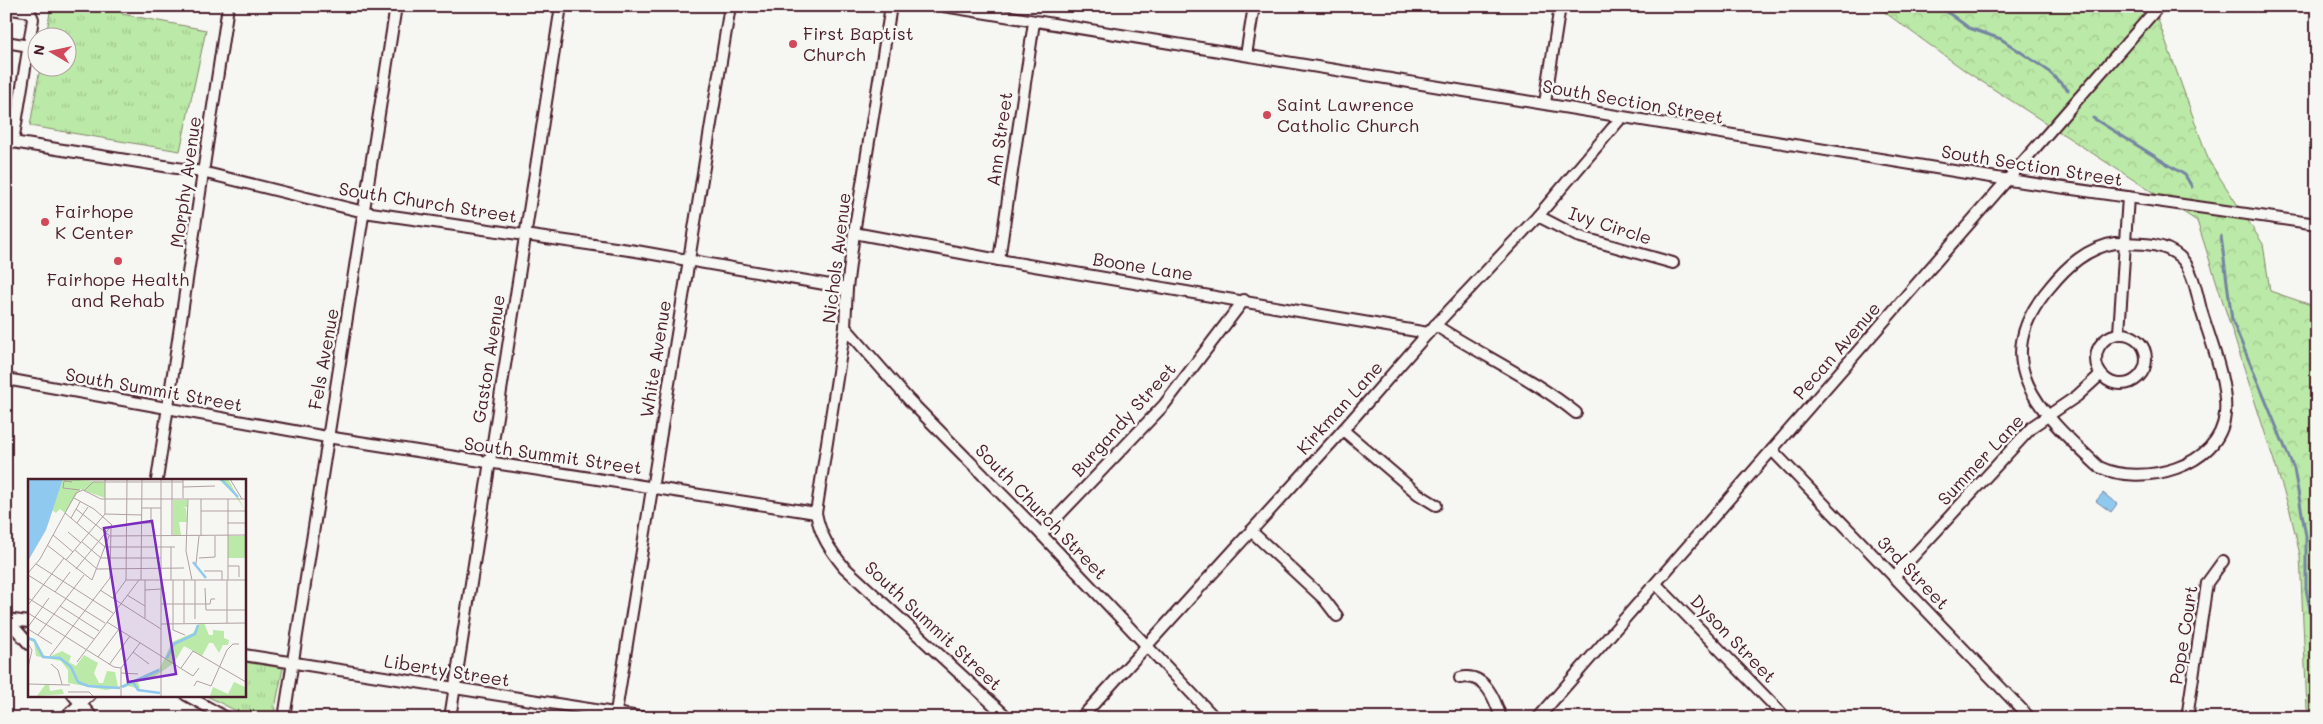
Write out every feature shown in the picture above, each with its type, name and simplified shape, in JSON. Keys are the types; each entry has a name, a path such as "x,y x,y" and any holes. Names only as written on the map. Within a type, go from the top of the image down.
{"street":[{"name":"Morphy Avenue","path":"157,479 202,192 202,172 228,6"},
{"name":"Fels Avenue","path":"284,718 396,6"},
{"name":"Gaston Avenue","path":"450,718 561,6"},
{"name":"White Avenue","path":"615,715 730,6"},
{"name":"Nichols Avenue","path":"816,513 845,327 847,288 854,233 891,6"},
{"name":"South Section Street","path":"944,6 2009,180 2317,224"},
{"path":"1246,55 1254,6"},
{"path":"1545,103 1560,6"},
{"name":"Pecan Avenue","path":"1538,718 2159,6"},
{"path":"6,8 30,12 33,18 32,28"},
{"name":"Ann Street","path":"999,260 1034,22"},
{"path":"6,42 28,46"},
{"path":"9,142 28,51"},
{"name":"Kirkman Lane","path":"1081,718 1343,430 1432,329 1538,216 1621,118"},
{"name":"South Church Street","path":"9,142 202,172 364,212 689,261 847,288"},
{"path":"2119,333 2128,198"},
{"name":"Ivy Circle","path":"1538,216 1576,236 1673,263"},
{"name":"Boone Lane","path":"854,233 999,260 1432,329 1557,398 1576,413"},
{"path":"2125,244 2150,244 2162,247 2176,255 2186,264 2193,281 2221,378 2225,414 2221,430 2204,452 2183,465 2162,472 2125,475 2099,467 2048,415 2026,384 2020,363 2021,340 2031,313 2051,285 2084,253 2104,245 2125,244"},
{"name":"Burgandy Street","path":"1041,534 1164,405 1244,300"},
{"name":"South Church Street","path":"845,327 910,400 1041,534 1215,718"},
{"path":"2119,333 2136,338 2146,352 2144,369 2132,382 2124,384 2107,381 2100,375 2095,360 2099,345 2112,335 2119,333"},
{"name":"Summer Lane","path":"1894,577 2033,426 2077,396 2100,375"},
{"name":"South Summit Street","path":"6,379 168,410 327,437 816,513 819,530 829,549 844,567 1008,718"},
{"path":"1343,430 1418,494 1436,505"},
{"name":"3rd Street","path":"1772,450 2030,718"},
{"path":"1251,531 1324,599 1337,616"},
{"name":"Pope Court","path":"2187,718 2207,583 2223,561"},
{"name":"Dyson Street","path":"1656,584 1786,718"},
{"path":"6,619 28,622"},
{"path":"6,619 28,643"},
{"name":"Liberty Street","path":"245,655 615,715 646,718"},
{"path":"1460,678 1469,676 1476,678 1484,685 1497,703 1501,718"},
{"path":"74,696 93,718"},
{"path":"64,718 89,696"},
{"path":"188,696 227,718"}],"green space":[{"path":"51,6 101,6 122,9 122,14 206,30 180,151 30,126 38,78 78,78 78,28 47,28"},
{"path":"1876,6 2153,6 2209,161 2263,244 2270,291 2314,306 2317,314 2317,718 2312,718 2307,709 2300,555 2290,511 2197,221 1967,72"},
{"path":"245,662 283,668 273,718 250,718 207,696 245,696"}],"water":[{"path":"2103,493 2117,504 2111,512 2096,501"}],"waterway":[{"path":"1939,6 1969,28 2001,39 2046,69 2068,90"},
{"path":"2093,118 2185,175 2192,187"},
{"path":"2221,236 2232,320 2294,469 2306,536 2306,589 2317,644"}],"place":[{"name":"First Baptist Church","path":"793,44"},
{"name":"Saint Lawrence Catholic Church","path":"1267,115"},
{"name":"Fairhope K Center","path":"45,222"},
{"name":"Fairhope Health and Rehab","path":"118,261"}]}
